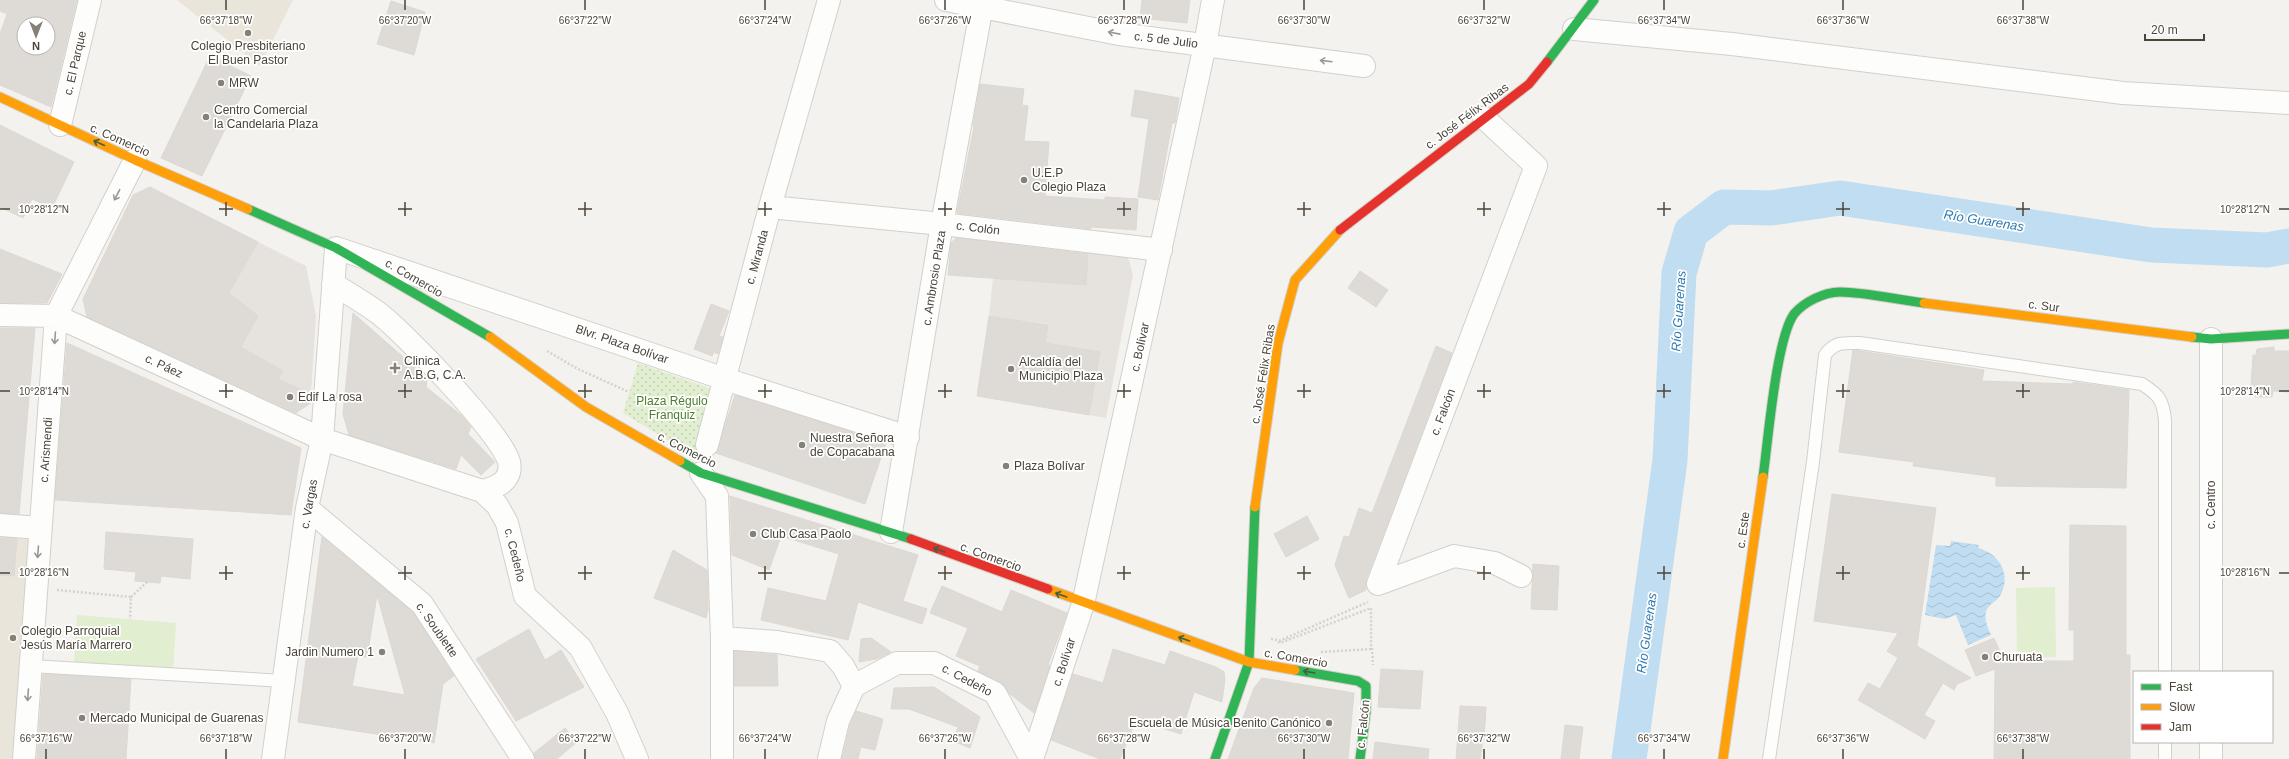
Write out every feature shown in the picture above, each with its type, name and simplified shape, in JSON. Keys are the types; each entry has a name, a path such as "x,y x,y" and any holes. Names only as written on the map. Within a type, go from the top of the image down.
{"street":[{"name":"c. El Parque","path":"60,125 90,0"},
{"name":"c. Miranda","path":"708,445 770,206 829,0"},
{"name":"c. 5 de Julio","path":"946,0 982,3 1119,34 1364,66"},
{"name":"c. Bolívar","path":"1031,759 1084,604 1206,45 1213,0"},
{"name":"c. José Félix Ribas","path":"1215,759 1249,662 1254,518 1278,342 1295,280 1344,226 1529,84 1574,29 1594,0"},
{"name":"c. Ambrosio Plaza","path":"891,532 908,437 942,224 982,3"},
{"path":"1574,29 1732,44 2123,93 2289,103"},
{"name":"c. Comercio","path":"0,97 135,160 336,248 479,329 586,407 701,473 891,532 1084,604 1249,662 1347,679"},
{"name":"c. Falcón","path":"1484,118 1536,166 1378,584 1454,556 1495,563 1521,576"},
{"name":"c. Arismendi","path":"24,759 56,316 135,160"},
{"name":"c. Colón","path":"770,206 942,224 1161,250"},
{"name":"c. Vargas","path":"273,759 307,508 322,439 336,248"},
{"name":"Blvr. Plaza Bolívar","path":"336,248 725,379 908,437"},
{"path":"333,284 377,312 409,340 488,429 509,463 508,478 501,485 482,491"},
{"name":"c. Sur","path":"1798,308 1820,296 1839,292 2211,339 2289,334"},
{"name":"c. Este","path":"1723,759 1780,363 1786,331 1798,308"},
{"name":"c. Páez","path":"0,315 56,316 322,439"},
{"name":"c. Centro","path":"2211,339 2211,671"},
{"name":"c. Cedeño","path":"322,439 482,491 497,505 507,523 525,596 580,647 616,713 637,759"},
{"path":"701,473 717,496 722,638 722,757"},
{"name":"c. Soublette","path":"307,508 422,604 523,759"},
{"path":"0,525 40,528"},
{"path":"722,638 777,642 830,652 843,666 854,686 838,721 828,759"},
{"name":"c. Cedeño","path":"854,686 897,663 934,663 995,693 1031,759"},
{"name":"c. Falcón","path":"1347,679 1358,681 1366,686 1366,712 1360,759"},
{"path":"2211,743 2211,759"}],"lane":[{"path":"1769,759 1813,462 1825,355 1831,347 1838,343 1860,344 2142,384 2154,392 2163,404 2165,420 2165,671"},
{"path":"30,666 284,681"},
{"path":"2165,743 2165,759"}],"path":[{"path":"544,349 578,369 629,392"},
{"path":"130,619 132,596 147,582"},
{"path":"36,588 132,596"},
{"path":"1366,686 1372,682 1372,601 1279,641 1280,643 1371,608 1371,650"}],"shaded area":[{"name":"Colegio Presbiteriano El Buen Pastor","path":"177,0 293,0 260,66"},
{"path":"258,242 306,266 316,316 311,394 278,379 282,371 241,347 258,316 229,294"},
{"path":"1088,250 1123,253 1129,260 1133,275 1106,418 1089,415 1100,352 1045,343 1048,324 989,316 993,278 1086,285"},
{"name":"Colegio Parroquial Jesús María Marrero","path":"0,536 24,537 29,540 17,759 0,759"}],"green space":[{"name":"Plaza Régulo Franquiz","path":"638,363 712,389 694,456 623,413"},
{"path":"2055,587 2056,657 2017,658 2016,588"},
{"path":"77,615 176,623 173,671 74,664"}],"water":[{"path":"1951,541 1979,545 1978,548 1986,551 1998,560 2004,573 2005,580 2000,596 1988,607 1986,612 1986,621 1991,635 1968,645 1956,615 1945,619 1925,615 1936,545 1950,546"}],"building":[{"path":"0,0 77,0 51,107 0,85 0,34 7,14 0,11"},
{"path":"1142,0 1190,0 1187,23 1140,18"},
{"path":"391,1 425,12 414,55 377,44"},
{"name":"Centro Comercial la Candelaria Plaza","path":"210,56 251,76 202,176 161,158"},
{"path":"980,84 1024,89 1022,105 1028,106 1024,141 1049,142 1045,196 1105,200 1105,197 1138,199 1136,230 1091,227 1091,229 957,213 974,127"},
{"path":"1135,90 1179,98 1175,123 1172,123 1158,200 1138,197 1149,119 1131,116"},
{"path":"0,125 74,162 52,208 32,199 23,218 0,207"},
{"path":"150,187 258,242 229,293 258,316 241,347 283,371 278,379 313,395 312,402 296,413 87,317 83,299 133,195"},
{"path":"956,238 1088,254 1086,285 948,275 951,243"},
{"path":"0,249 62,274 47,303 0,303"},
{"path":"1360,271 1388,290 1376,307 1348,288"},
{"path":"711,304 729,311 719,336 723,337 718,354 714,352 712,356 694,349"},
{"path":"353,313 427,378 426,387 462,416 471,427 468,434 495,462 481,475 461,455 456,469 349,435 343,414"},
{"path":"989,316 1048,325 1045,343 1100,352 1089,415 977,396"},
{"path":"0,328 35,328 19,514 0,513"},
{"path":"67,343 301,448 291,515 55,500"},
{"path":"1436,346 1452,353 1366,580 1366,590 1349,598 1335,565 1344,536 1349,537 1359,508 1372,513"},
{"path":"2274,347 2274,351 2289,351 2289,392 2273,391 2272,397 2255,397 2255,386 2251,386 2253,355 2256,355 2257,349"},
{"path":"1853,350 1984,370 1982,381 2073,384 2073,382 2129,390 2126,488 1996,486 1996,477 1913,466 1914,462 1839,452"},
{"name":"Nuestra Señora de Copacabana","path":"735,395 886,443 865,504 716,453"},
{"path":"1832,494 1936,508 1917,646 1971,678 1957,684 1954,690 1943,683 1924,715 1935,721 1925,739 1858,700 1868,683 1880,689 1898,658 1887,651 1898,633 1814,621"},
{"path":"730,496 918,555 903,601 927,609 922,624 858,602 848,640 761,620 768,588 826,601 839,554 781,536 769,570 732,555"},
{"path":"1307,516 1319,539 1286,557 1274,534"},
{"path":"2070,525 2126,526 2126,655 2130,655 2130,759 1994,759 1995,669 1976,676 1965,650 1994,638 2004,661 2074,661 2074,630 2069,630"},
{"path":"106,532 193,539 190,579 161,576 160,583 135,581 136,572 104,569"},
{"path":"322,537 413,612 454,676 443,684 434,743 298,722","holes":["377,595 405,695 352,686 358,656 367,657"]},
{"path":"0,538 17,539 14,576 0,575"},
{"path":"673,550 707,570 708,610 706,618 654,598"},
{"path":"1533,564 1559,566 1557,610 1531,609"},
{"path":"942,586 1002,612 1011,590 1067,613 1048,665 1050,666 1034,713 1010,694 1001,682 978,671 980,666 956,656 968,628 930,613"},
{"path":"529,629 545,660 561,650 584,687 516,721 476,659"},
{"path":"871,638 891,652 877,659 859,662 861,639"},
{"path":"1113,649 1165,665 1170,651 1216,667 1224,672 1225,679 1222,702 1194,692 1181,734 1136,720 1120,759 1100,759 1051,740 1073,674 1103,683"},
{"path":"734,651 777,655 778,686 734,686"},
{"path":"1381,669 1423,671 1420,709 1378,707"},
{"name":"Mercado Municipal de Guarenas","path":"43,674 131,679 126,759 37,759"},
{"path":"1262,678 1354,693 1348,759 1228,759 1254,688"},
{"path":"934,687 980,717 970,748 953,741 958,727 909,709 891,709 894,688"},
{"path":"1460,706 1486,707 1484,740 1480,759 1456,759"},
{"path":"856,711 883,719 875,750 861,747 858,759 842,759 850,725"},
{"path":"1565,725 1583,727 1579,759 1561,759"},
{"path":"565,728 577,742 557,759 535,759 534,753"},
{"path":"1375,742 1429,749 1428,759 1373,759"}],"waterway":[{"name":"Río Guarenas","path":"1629,759 1670,460 1679,273 1691,232 1724,207 1771,208 1840,198 2151,245 2267,250 2289,246"}],"traffic: fast":[{"path":"1547,62 1594,0"},
{"path":"248,209 336,248 490,337"},
{"path":"1763,477 1770,417 1782,345 1794,314 1815,298 1834,292 1860,293 1924,303"},
{"path":"2192,337 2211,339 2289,334"},
{"path":"680,461 701,473 911,539"},
{"path":"1215,759 1249,662 1255,507"},
{"path":"1295,670 1358,681 1366,686 1366,712 1360,759"}],"traffic: slow":[{"path":"0,97 135,160 248,209"},
{"path":"1255,507 1278,343 1295,280 1340,230"},
{"path":"1924,303 2192,337"},
{"path":"490,337 586,407 680,461"},
{"path":"1723,759 1763,477"},
{"path":"1048,589 1249,662 1295,670"}],"traffic: jam":[{"path":"1340,230 1529,84 1547,62"},
{"path":"911,539 1048,589"}],"place":[{"name":"Colegio Presbiteriano El Buen Pastor","path":"248,33"},
{"name":"MRW","path":"221,83"},
{"name":"Centro Comercial la Candelaria Plaza","path":"206,117"},
{"name":"U.E.P Colegio Plaza","path":"1024,180"},
{"name":"Clinica A.B.G, C.A.","path":"395,368"},
{"name":"Alcaldía del Municipio Plaza","path":"1011,369"},
{"name":"Edif La rosa","path":"290,397"},
{"name":"Nuestra Señora de Copacabana","path":"802,445"},
{"name":"Plaza Bolívar","path":"1006,466"},
{"name":"Club Casa Paolo","path":"753,534"},
{"name":"Colegio Parroquial Jesús María Marrero","path":"13,638"},
{"name":"Jardin Numero 1","path":"382,652"},
{"name":"Churuata","path":"1985,657"},
{"name":"Mercado Municipal de Guarenas","path":"82,718"},
{"name":"Escuela de Música Benito Canónico","path":"1329,723"}]}
